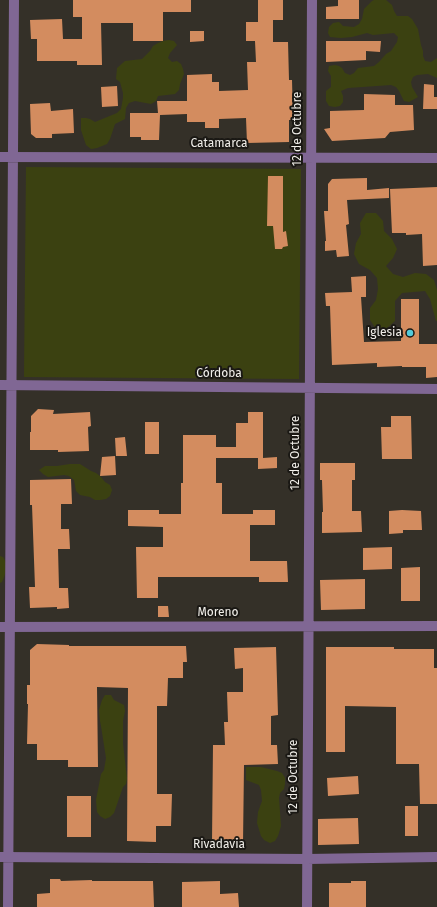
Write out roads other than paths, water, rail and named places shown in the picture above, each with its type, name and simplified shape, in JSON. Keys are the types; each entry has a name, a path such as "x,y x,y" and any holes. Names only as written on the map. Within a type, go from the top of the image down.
{"street":[{"path":"8,907 4,857 5,627 12,385 14,0"},
{"name":"12 de Octubre","path":"307,907 312,0"},
{"name":"Catamarca","path":"0,156 437,158"},
{"name":"Córdoba","path":"0,385 437,389"},
{"name":"Moreno","path":"5,627 437,626"},
{"name":"Rivadavia","path":"4,857 307,859 437,858"}],"place":[{"name":"Iglesia","path":"410,333"}]}
